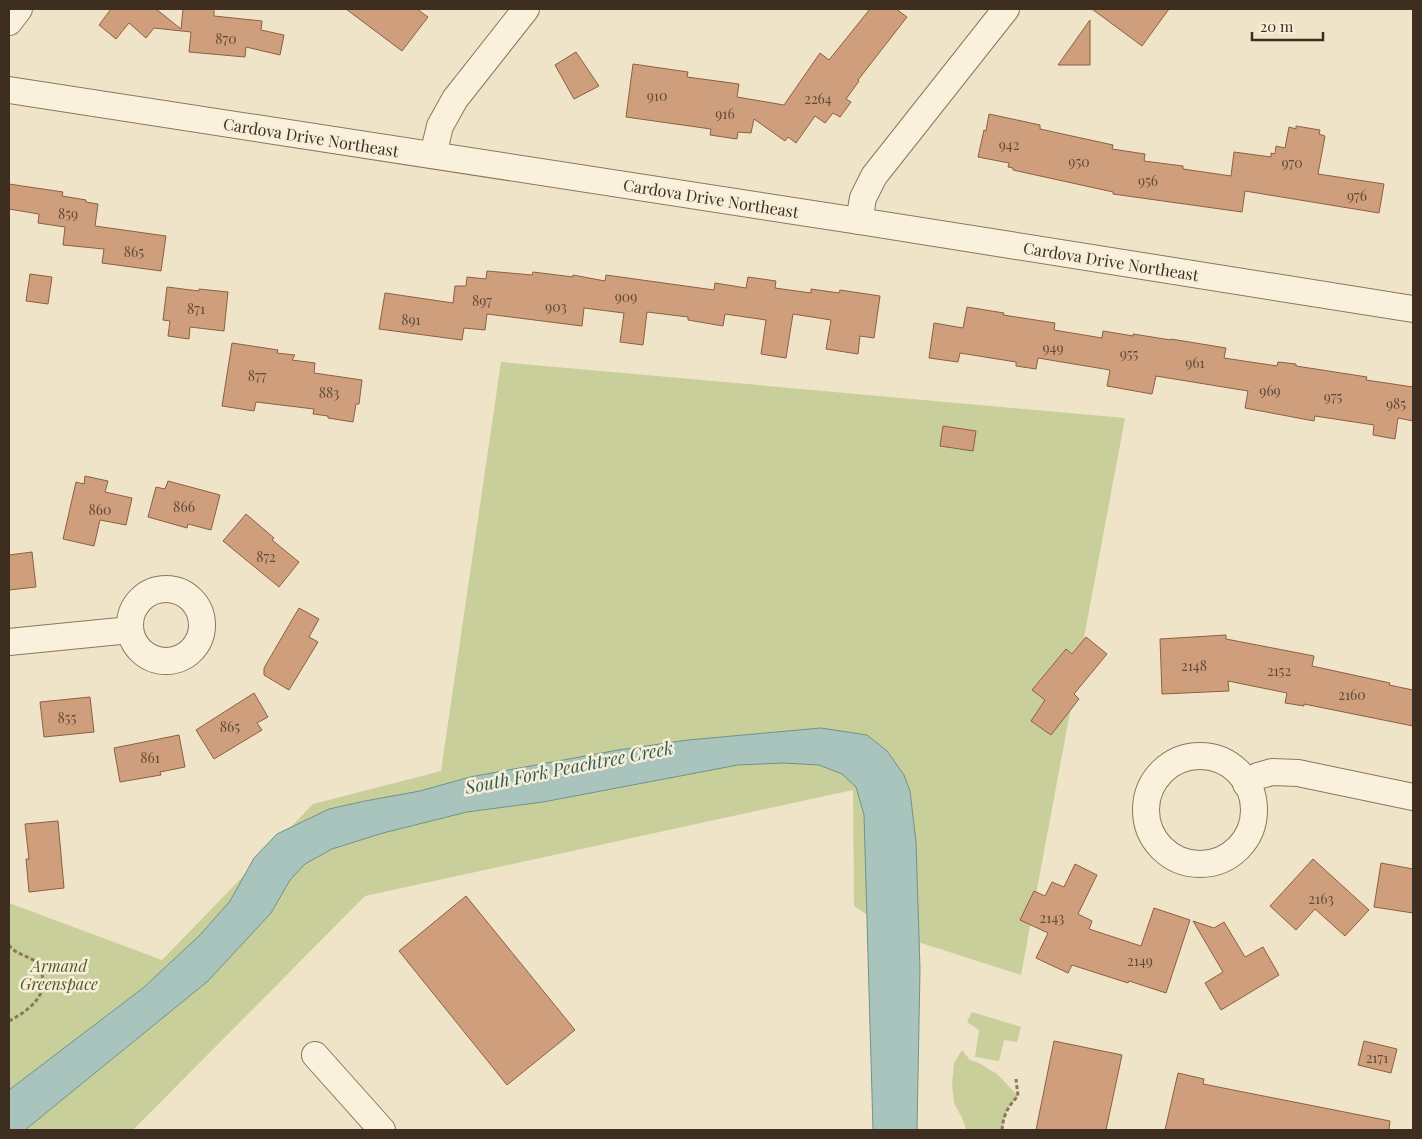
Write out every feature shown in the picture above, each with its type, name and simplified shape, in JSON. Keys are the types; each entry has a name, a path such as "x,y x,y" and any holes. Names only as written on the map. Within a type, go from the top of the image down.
{"street":[{"path":"9,22 19,9"},
{"path":"433,156 440,126 456,100 526,9"},
{"path":"859,221 863,198 874,176 1006,9"},
{"name":"Cardova Drive Northeast","path":"9,90 859,221 1413,309"},
{"path":"9,642 130,630"},
{"path":"1194,756 1214,757 1228,764 1240,774 1246,784 1252,796 1254,816 1251,827 1236,850 1220,860 1206,863 1187,862 1173,857 1162,848 1150,831 1146,818 1146,802 1151,786 1158,774 1179,759 1194,756"},
{"path":"1246,784 1258,776 1272,772 1298,773 1413,797"},
{"path":"316,1055 382,1130"}],"path":[{"path":"9,945 12,950 35,962 41,971 44,981 40,994 34,1004 9,1021"},
{"path":"1002,1130 1003,1121 1010,1105 1018,1096 1016,1078"}],"green space":[{"name":"Armand Greenspace","path":"501,362 1125,418 1021,975 899,936 854,906 853,790 365,896 133,1130 9,1130 9,903 162,960 313,804 441,771"},
{"path":"972,1012 1021,1027 1017,1042 1004,1040 999,1061 975,1057 979,1030 967,1022"},
{"path":"962,1050 970,1060 997,1074 1018,1096 1007,1112 1003,1130 966,1130 954,1103 952,1085 954,1063"}],"water":[{"name":"South Fork Peachtree Creek","path":"821,728 867,735 887,751 904,775 910,791 916,842 920,969 917,1130 873,1130 864,815 856,787 842,774 819,765 783,763 738,765 543,802 467,812 383,833 332,849 305,864 290,880 271,913 208,981 25,1130 9,1130 9,1090 143,988 199,936 230,901 254,858 277,834 329,809 420,791 470,777 618,750 688,740"}],"building":[{"path":"111,9 156,9 181,29 183,9 214,9 214,16 262,21 261,30 284,35 280,55 246,47 245,57 189,52 191,32 154,28 146,38 129,23 116,39 99,25"},
{"path":"346,9 417,9 428,17 402,51"},
{"path":"870,9 896,9 907,17 858,80 846,99 851,102 840,117 833,113 825,123 815,116 796,143 788,137 785,141 754,119 751,133 738,132 737,139 710,135 711,129 626,117 633,64 688,72 687,77 739,84 737,97 784,105 820,53 829,60"},
{"path":"1092,9 1169,9 1142,46"},
{"path":"1090,20 1090,65 1058,65"},
{"path":"576,52 599,86 574,99 555,65"},
{"path":"989,114 1040,125 1040,129 1113,145 1112,149 1145,154 1144,161 1183,166 1183,169 1231,176 1234,152 1271,157 1271,153 1275,154 1276,146 1285,148 1289,127 1296,129 1296,126 1320,130 1319,134 1325,136 1318,174 1384,184 1379,213 1245,191 1242,212 1113,194 1113,192 1013,170 1013,168 1008,167 1009,163 978,157"},
{"path":"9,184 63,192 62,196 98,204 95,226 166,236 161,271 102,263 104,249 63,245 65,227 38,223 39,214 9,209"},
{"path":"487,271 532,275 533,272 573,277 573,275 605,281 606,275 714,290 715,283 746,288 748,277 776,281 775,288 811,293 811,289 839,293 840,290 880,296 874,338 860,336 858,354 826,349 831,320 793,314 786,358 761,354 766,320 725,314 723,326 688,320 688,317 647,312 643,345 620,342 624,313 584,308 582,326 487,314 485,330 464,328 462,340 379,329 385,293 453,303 455,286 466,286 467,277 486,279"},
{"path":"30,274 52,277 48,304 26,301"},
{"path":"167,287 228,292 224,331 190,327 189,339 168,336 170,321 163,320"},
{"path":"967,307 1055,323 1054,330 1102,338 1103,331 1171,339 1226,348 1224,358 1277,366 1278,362 1296,364 1296,366 1367,377 1366,380 1413,387 1413,421 1398,418 1395,439 1373,435 1374,425 1315,416 1314,421 1245,408 1248,391 1156,376 1152,394 1107,386 1110,370 1038,358 1036,369 1016,366 1016,362 960,353 958,362 929,358 934,323 963,328"},
{"path":"232,343 278,350 277,353 295,355 292,360 315,363 314,373 362,380 359,404 356,404 353,422 313,414 314,409 256,402 254,411 222,406"},
{"path":"943,426 976,431 973,451 940,446"},
{"path":"85,476 108,481 105,492 132,498 126,525 100,520 94,546 63,539 76,482 84,484"},
{"path":"168,481 220,495 211,530 188,524 187,528 148,517 156,487 165,489"},
{"path":"246,514 274,538 272,540 299,562 279,587 223,541"},
{"path":"32,552 36,587 9,590 9,555"},
{"path":"299,608 319,619 309,637 318,642 289,690 264,675 264,668"},
{"path":"1226,635 1226,639 1314,656 1312,666 1413,690 1413,726 1304,704 1304,706 1285,703 1287,693 1228,681 1229,691 1162,694 1160,639"},
{"path":"1086,637 1107,654 1074,694 1079,699 1051,735 1031,721 1045,700 1032,690 1066,649 1072,654"},
{"path":"254,693 268,717 257,723 262,730 214,759 196,730"},
{"path":"90,697 94,732 44,737 40,702"},
{"path":"179,735 185,767 160,772 161,775 120,782 114,748"},
{"path":"58,821 64,888 29,892 26,859 29,859 25,824"},
{"path":"1313,859 1369,910 1345,936 1315,909 1296,930 1270,906"},
{"path":"1381,863 1413,869 1413,913 1374,907"},
{"path":"1075,864 1097,875 1078,914 1092,921 1089,929 1141,946 1154,908 1190,920 1166,993 1072,965 1068,973 1036,958 1048,933 1020,920 1034,891 1045,896 1052,882 1064,887"},
{"path":"466,896 575,1030 507,1085 399,951"},
{"path":"1193,921 1214,928 1224,922 1245,957 1263,947 1279,975 1221,1010 1205,983 1223,972"},
{"path":"1054,1041 1122,1055 1106,1130 1036,1130"},
{"path":"1364,1041 1397,1049 1391,1073 1358,1065"},
{"path":"1178,1073 1204,1079 1203,1084 1390,1121 1389,1130 1165,1130"}]}
